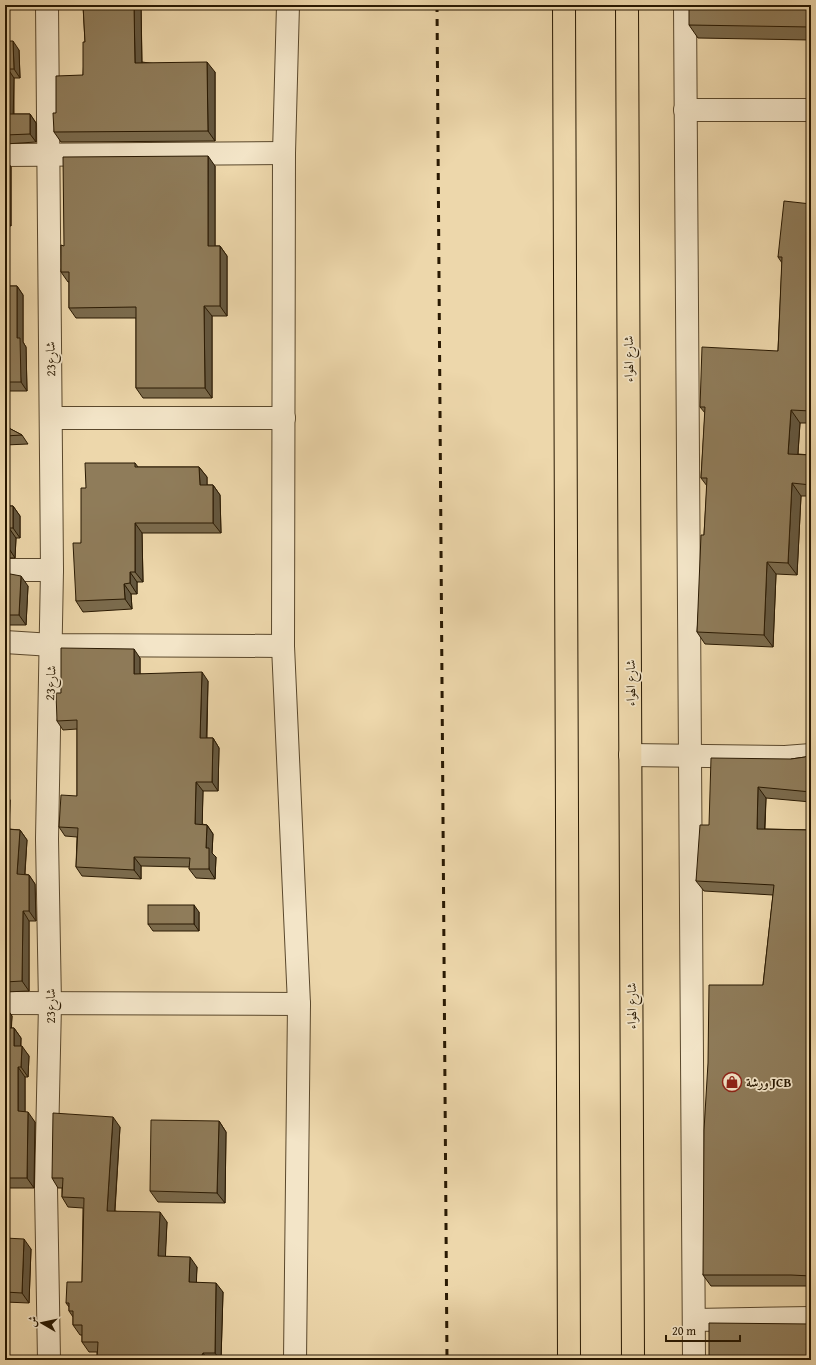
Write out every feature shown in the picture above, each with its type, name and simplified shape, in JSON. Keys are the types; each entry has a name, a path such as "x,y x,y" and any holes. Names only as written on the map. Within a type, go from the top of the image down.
{"highway":[{"path":"564,5 569,1360"},
{"name":"شارع الهواء","path":"627,5 633,1360"}],"street":[{"name":"شارع23","path":"46,5 52,570 52,645 49,712 47,839 50,1004 46,1188 49,1360"},
{"path":"288,5 284,153 283,646 298,1004 295,1360"},
{"path":"685,5 694,1360"},
{"path":"685,110 811,110"},
{"path":"5,155 284,153"},
{"path":"51,418 284,418"},
{"path":"5,570 52,570"},
{"path":"5,642 52,645 283,646"},
{"path":"630,755 689,757 785,757 811,755"},
{"path":"5,1003 298,1004"},
{"path":"694,1320 811,1318"}],"building":[{"path":"83,5 134,5 135,63 207,62 208,131 54,132 53,113 56,113 56,76 83,75 83,42 85,42"},
{"path":"689,5 811,5 811,27 689,25"},
{"path":"5,41 13,41 14,69 8,69 7,114 30,114 30,134 5,135"},
{"path":"208,156 208,246 220,246 220,306 204,306 205,388 136,388 136,307 69,308 69,272 61,272 61,245 64,246 63,157"},
{"path":"784,201 811,204 811,411 791,410 788,454 811,455 811,485 792,483 788,563 767,562 764,635 697,632 701,535 704,535 707,478 701,478 705,407 700,407 702,347 778,351 782,257 778,257"},
{"path":"5,286 17,286 17,338 20,338 21,382 5,382"},
{"path":"5,426 22,435 5,436"},
{"path":"85,463 135,463 135,467 199,467 200,485 213,485 213,523 135,523 135,572 130,572 130,583 124,584 125,599 76,601 73,543 81,543 81,488 86,488"},
{"path":"5,506 13,506 13,528 9,528 8,547 5,548"},
{"path":"5,573 21,576 19,615 5,615"},
{"path":"61,648 134,649 134,674 202,672 200,738 213,738 212,782 196,782 195,824 207,825 206,848 209,848 209,869 189,869 190,858 134,857 134,870 76,867 78,828 59,827 61,795 77,796 77,720 57,721 56,693 61,693"},
{"path":"811,753 811,792 758,787 757,829 811,830 811,1276 703,1275 704,1130 708,1063 709,985 763,985 774,885 696,881 700,825 709,825 711,758 791,759 805,757"},
{"path":"5,829 20,830 17,874 29,875 29,911 23,911 22,981 5,982"},
{"path":"148,905 194,905 194,924 148,924"},
{"path":"5,1028 14,1028 14,1046 22,1046 21,1067 18,1067 18,1111 28,1112 27,1178 5,1178"},
{"path":"53,1113 113,1117 107,1211 160,1212 158,1256 190,1257 189,1282 216,1283 215,1353 203,1353 202,1360 97,1360 98,1342 82,1342 82,1325 73,1325 73,1311 69,1311 69,1303 66,1303 67,1282 82,1282 84,1198 62,1197 63,1178 52,1178"},
{"path":"151,1120 219,1121 217,1193 150,1191"},
{"path":"5,1238 24,1239 22,1293 5,1292"},
{"path":"709,1323 811,1324 811,1360 709,1360"}],"railway":[{"path":"437,5 447,1360"}],"place":[{"name":"ورشة JCB","path":"732,1082"}]}
